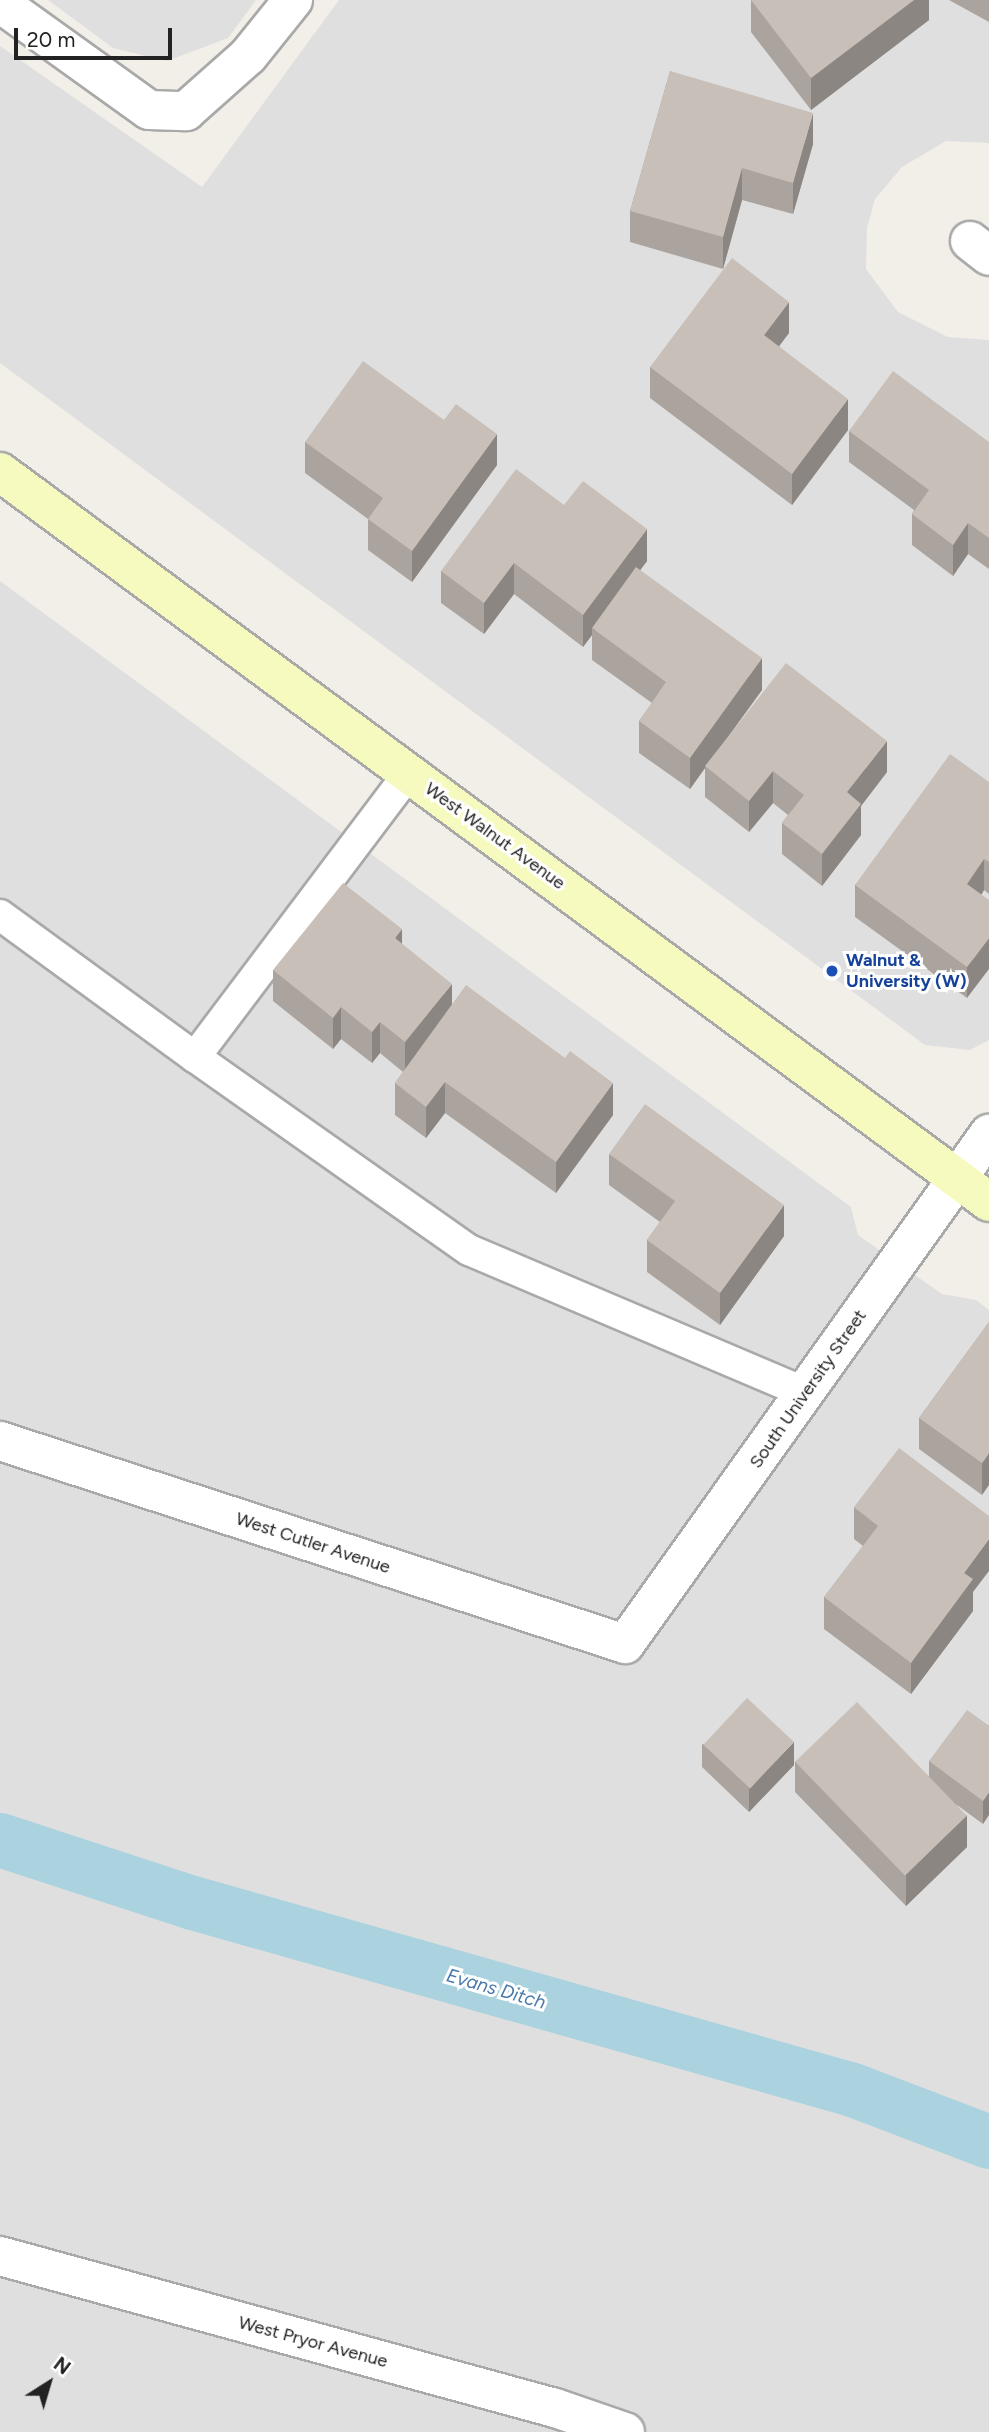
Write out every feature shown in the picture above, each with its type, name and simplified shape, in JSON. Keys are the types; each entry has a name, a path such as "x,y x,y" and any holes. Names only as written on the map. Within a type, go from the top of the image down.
{"main road":[{"name":"West Walnut Avenue","path":"0,472 989,1202"}],"street":[{"path":"0,3 149,110 186,111 248,56 293,0"},
{"name":"South University Street","path":"625,1644 989,1134"},
{"name":"West Cutler Avenue","path":"0,1441 625,1644"},
{"name":"West Pryor Avenue","path":"0,2256 555,2408 625,2432"}],"lane":[{"path":"195,1057 409,773"},
{"path":"0,915 195,1057 469,1250 806,1393"}],"shaded area":[{"path":"48,0 256,0 228,38 167,61 113,48"},
{"path":"339,0 989,0 989,143 946,141 902,167 875,199 867,228 866,269 898,312 948,337 989,340 989,1040 970,1050 925,1045 0,363 0,46 202,187"},
{"path":"0,581 851,1207 858,1235 942,1294 976,1300 989,1310 989,2432 0,2432"}],"building":[{"path":"751,0 914,0 811,78"},
{"path":"670,71 813,113 793,183 742,168 723,237 630,211"},
{"path":"732,258 789,302 764,335 848,399 792,474 650,367"},
{"path":"363,361 444,420 456,404 497,434 412,551 368,519 383,498 305,442"},
{"path":"893,371 989,442 989,538 968,523 953,545 912,514 929,490 849,431"},
{"path":"516,469 564,505 583,481 647,529 583,615 514,563 484,603 441,571"},
{"path":"636,567 762,658 690,758 639,721 666,682 592,628"},
{"path":"786,663 887,741 847,792 861,804 822,854 782,823 804,795 773,771 749,801 705,766"},
{"path":"950,754 989,782 989,862 984,859 967,884 989,900 989,938 967,967 855,885"},
{"path":"343,883 402,929 395,938 452,984 405,1042 380,1022 372,1032 341,1007 333,1018 273,970"},
{"path":"466,985 565,1058 570,1051 613,1083 556,1162 445,1082 426,1107 395,1083"},
{"path":"645,1104 784,1205 720,1293 647,1240 675,1201 609,1154"},
{"path":"989,1322 989,1453 982,1463 919,1418"},
{"path":"899,1448 989,1516 989,1539 964,1573 973,1579 911,1663 824,1597 878,1526 854,1507"},
{"path":"747,1698 794,1742 750,1788 703,1745"},
{"path":"857,1702 967,1816 905,1875 795,1762"},
{"path":"967,1710 989,1725 989,1792 983,1801 929,1761"}],"waterway":[{"name":"Evans Ditch","path":"0,1840 193,1903 853,2090 989,2142"}],"place":[{"name":"Walnut & University (W)","path":"832,971"}]}
